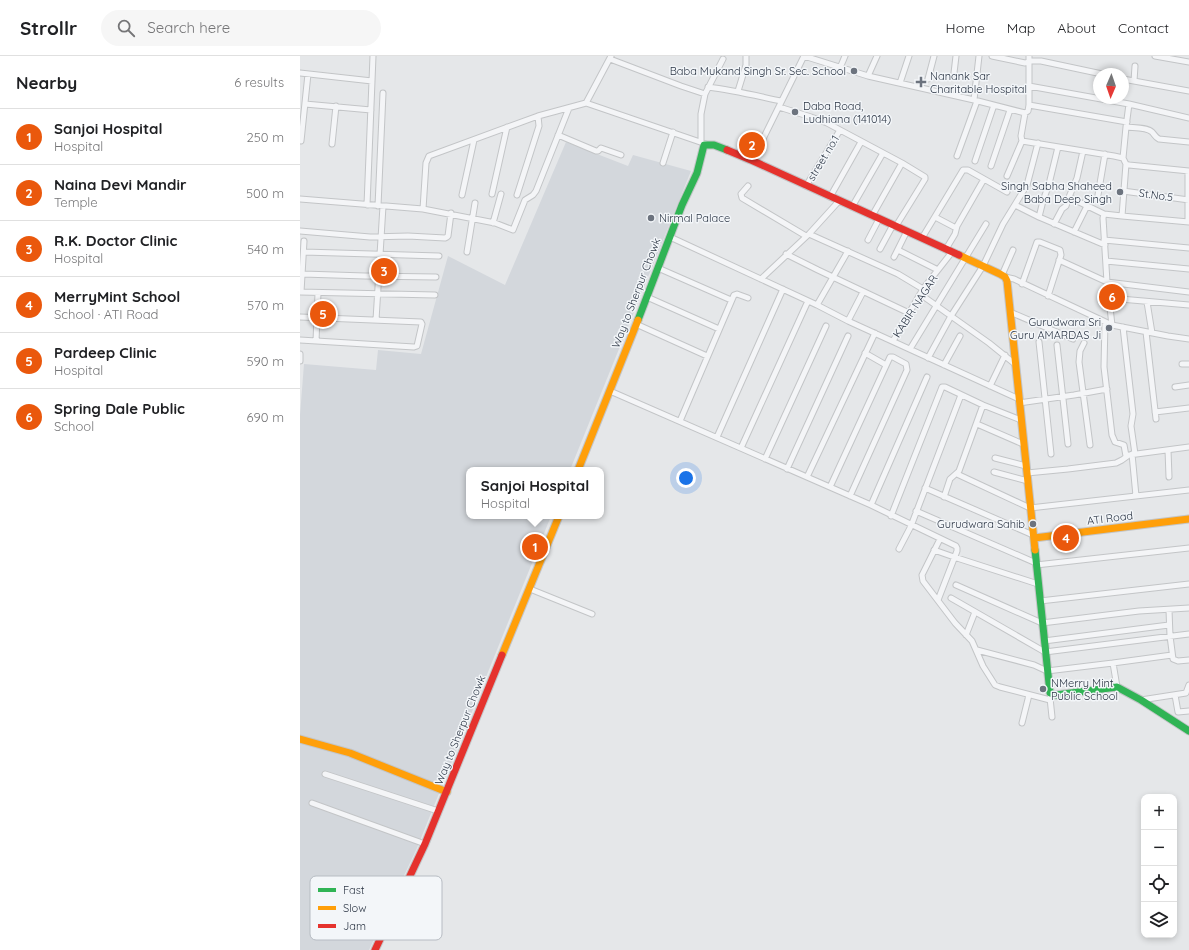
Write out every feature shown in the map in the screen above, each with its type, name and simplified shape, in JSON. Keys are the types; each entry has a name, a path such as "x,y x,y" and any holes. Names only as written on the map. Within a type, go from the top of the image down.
{"street":[{"path":"367,205 373,56"},
{"path":"738,91 746,65 746,56"},
{"path":"751,160 759,147 804,56 868,76 1025,113"},
{"path":"840,68 845,56"},
{"path":"868,76 877,56"},
{"path":"900,83 909,56"},
{"path":"928,79 934,56"},
{"path":"954,73 956,56"},
{"path":"958,156 975,100 979,56"},
{"path":"992,56 1023,63 1029,59 1093,72"},
{"path":"1155,56 1189,62"},
{"path":"586,103 611,57 681,86 705,94"},
{"path":"704,143 701,114 705,94 723,59"},
{"path":"1007,176 1022,141 1021,136 1025,113 1028,111 1029,59"},
{"path":"1134,81 1135,66"},
{"path":"300,73 372,81"},
{"path":"300,141 308,74"},
{"path":"1129,80 1189,91"},
{"path":"1029,86 1093,98"},
{"path":"708,87 738,91 781,101"},
{"path":"376,320 381,237 378,194 383,93"},
{"path":"423,209 428,158 432,155 538,116 586,103 704,143 714,145 751,160 1105,322 1146,332 1189,339"},
{"path":"305,104 371,110"},
{"path":"1122,216 1126,164 1123,158 1129,104 1189,118"},
{"path":"975,161 994,105"},
{"path":"1029,105 1148,130 1153,132 1155,137 1159,139 1189,142"},
{"path":"332,144 336,106"},
{"path":"779,107 811,117 840,130 902,163 924,177 925,179 880,248"},
{"path":"300,199 423,209 472,218 513,230 525,200 534,195 536,191 569,108"},
{"path":"991,166 1010,110"},
{"path":"517,195 539,126 538,116"},
{"path":"492,194 507,127"},
{"name":"street no.1","path":"806,186 840,130"},
{"path":"663,163 673,132"},
{"path":"558,135 596,151 602,148 621,155"},
{"path":"462,195 474,140"},
{"path":"1022,141 1123,158"},
{"path":"830,197 861,142"},
{"name":"Way to Sherpur Chowk","path":"579,467 696,173 702,156 704,143"},
{"path":"928,358 951,316 983,266 1003,224 1027,185 1038,144"},
{"path":"1039,217 1058,146"},
{"path":"1054,224 1070,197 1077,178 1083,151"},
{"path":"852,207 883,153"},
{"path":"1098,195 1105,154"},
{"path":"868,240 876,217 902,163"},
{"path":"1070,197 1104,214 1189,222 1189,171 1145,168 1126,164"},
{"path":"922,238 961,171 965,169 968,170 1007,192"},
{"name":"KABIR NAGAR","path":"892,341 922,291 938,270 949,251 956,228 984,179"},
{"path":"748,186 741,194 742,198 807,235 848,251 898,274 1015,364"},
{"name":"St.No.5","path":"1123,190 1189,200"},
{"path":"368,193 378,194"},
{"path":"493,223 501,194"},
{"path":"761,279 807,235 839,201"},
{"path":"467,252 475,203"},
{"path":"1015,205 1054,224 1104,243 1189,248"},
{"path":"1074,232 1087,206"},
{"path":"300,231 351,236 446,238 448,236 451,214"},
{"path":"1104,214 1104,243 1112,324"},
{"path":"935,216 956,228"},
{"path":"910,349 986,224"},
{"path":"894,257 907,231"},
{"path":"670,236 1019,401 1045,400 1106,389"},
{"path":"304,241 301,292 435,295"},
{"path":"1022,284 1037,242 1060,250 1061,253 1048,296"},
{"path":"898,250 938,270"},
{"path":"1003,276 1013,250"},
{"path":"817,305 848,251"},
{"path":"304,252 440,256"},
{"path":"786,254 909,313"},
{"path":"1059,260 1107,282 1189,292"},
{"path":"1106,262 1189,269"},
{"path":"658,268 731,300"},
{"path":"303,274 436,277"},
{"path":"1003,276 1007,281 1052,717"},
{"path":"716,437 783,290"},
{"path":"848,321 863,292"},
{"path":"316,341 318,293"},
{"path":"680,421 731,300 736,294 748,298"},
{"path":"646,297 719,329"},
{"path":"1109,298 1189,306"},
{"path":"741,448 808,301"},
{"path":"1147,302 1152,333"},
{"path":"1010,312 1073,339"},
{"path":"300,317 421,322 417,346 414,347 300,340"},
{"path":"1105,322 1104,367 1113,439 1115,442 1124,445 1126,456"},
{"path":"636,324 707,356"},
{"path":"766,459 826,326"},
{"path":"1123,327 1133,414 1131,426 1136,496"},
{"path":"1146,332 1156,420"},
{"path":"807,477 864,353 875,333"},
{"path":"787,469 848,336"},
{"path":"944,365 960,336"},
{"path":"1039,342 1051,454"},
{"path":"1084,343 1078,359 1090,445"},
{"path":"1057,345 1068,444"},
{"path":"864,353 886,365"},
{"path":"300,354 300,361"},
{"path":"990,386 1005,355"},
{"path":"830,487 886,365 892,356 906,364 908,367 850,496"},
{"path":"1182,364 1189,364"},
{"path":"871,505 927,377"},
{"path":"1175,387 1189,385"},
{"path":"891,516 941,388 944,387 984,406 1021,420"},
{"path":"610,391 871,505 911,526 957,547 938,600"},
{"path":"899,548 911,526 961,395"},
{"path":"944,497 950,478 957,474 961,466 984,406"},
{"path":"1155,412 1189,408"},
{"path":"977,424 1023,444"},
{"path":"994,472 1027,473 1116,463 1126,456 1134,454 1189,447"},
{"path":"1168,450 1169,477"},
{"path":"995,458 1027,473"},
{"path":"957,474 1030,508 1189,490"},
{"path":"925,488 1034,537"},
{"path":"916,511 1036,564 1189,548"},
{"name":"Way to Sherpur Chowk","path":"410,876 447,792 558,519"},
{"name":"ATI Road","path":"1034,537 1189,519"},
{"path":"940,539 922,575 922,579 972,642 977,650 983,666 995,685 1000,688 1029,695 1050,697 1117,687 1141,700 1189,731"},
{"path":"934,550 1038,584"},
{"path":"1040,601 1189,584"},
{"path":"956,585 1042,623 1140,611 1189,608"},
{"path":"530,589 592,614"},
{"path":"951,598 1045,652 1189,634"},
{"path":"1169,610 1173,659 1175,661 1189,660"},
{"path":"966,635 975,612"},
{"path":"1044,641 1169,624"},
{"path":"977,650 1034,665 1047,671 1113,664 1172,654"},
{"path":"1113,664 1117,687"},
{"path":"1141,700 1186,693 1187,686 1189,685"},
{"path":"1022,723 1029,695"},
{"path":"1175,695 1178,712 1189,711"},
{"path":"300,738 350,753 447,792"},
{"path":"325,774 438,811"},
{"path":"312,803 425,844"},
{"name":"Way to Sherpur Chowk","path":"375,950 380,940"}],"shaded area":[{"path":"566,142 628,166 633,155 691,171 571,467 466,467 466,519 550,519 417,848 404,876 310,876 310,940 374,940 369,950 300,950 300,415 304,364 376,370 378,350 421,354 448,256 505,285"}],"traffic: fast":[{"path":"638,320 682,205 697,173 704,145 714,145 727,150"},
{"path":"1035,550 1050,693 1056,695 1117,687 1141,700 1189,731"}],"traffic: slow":[{"path":"959,255 1000,274 1005,277 1007,281 1035,550"},
{"path":"579,467 638,320"},
{"path":"502,655 558,519"},
{"path":"1034,538 1189,519"},
{"path":"300,739 350,753 447,792"}],"traffic: jam":[{"path":"727,150 959,255"},
{"path":"410,876 425,844 502,655"},
{"path":"375,950 380,940"}],"place":[{"name":"Baba Mukand Singh Sr. Sec. School","path":"854,71"},
{"name":"Nanank Sar Charitable Hospital","path":"921,82"},
{"name":"Daba Road, Ludhiana (141014)","path":"795,112"},
{"name":"Naina Devi Mandir","path":"752,145"},
{"name":"Singh Sabha Shaheed Baba Deep Singh","path":"1120,192"},
{"name":"Nirmal Palace","path":"651,218"},
{"name":"R.K. Doctor Clinic","path":"384,271"},
{"name":"Spring Dale Public","path":"1112,297"},
{"name":"Pardeep Clinic","path":"323,314"},
{"name":"Gurudwara Sri Guru AMARDAS Ji","path":"1109,328"},
{"name":"Gurudwara Sahib","path":"1033,524"},
{"name":"MerryMint School","path":"1066,538"},
{"name":"Sanjoi Hospital","path":"535,547"},
{"name":"NMerry Mint Public School","path":"1043,689"}]}
